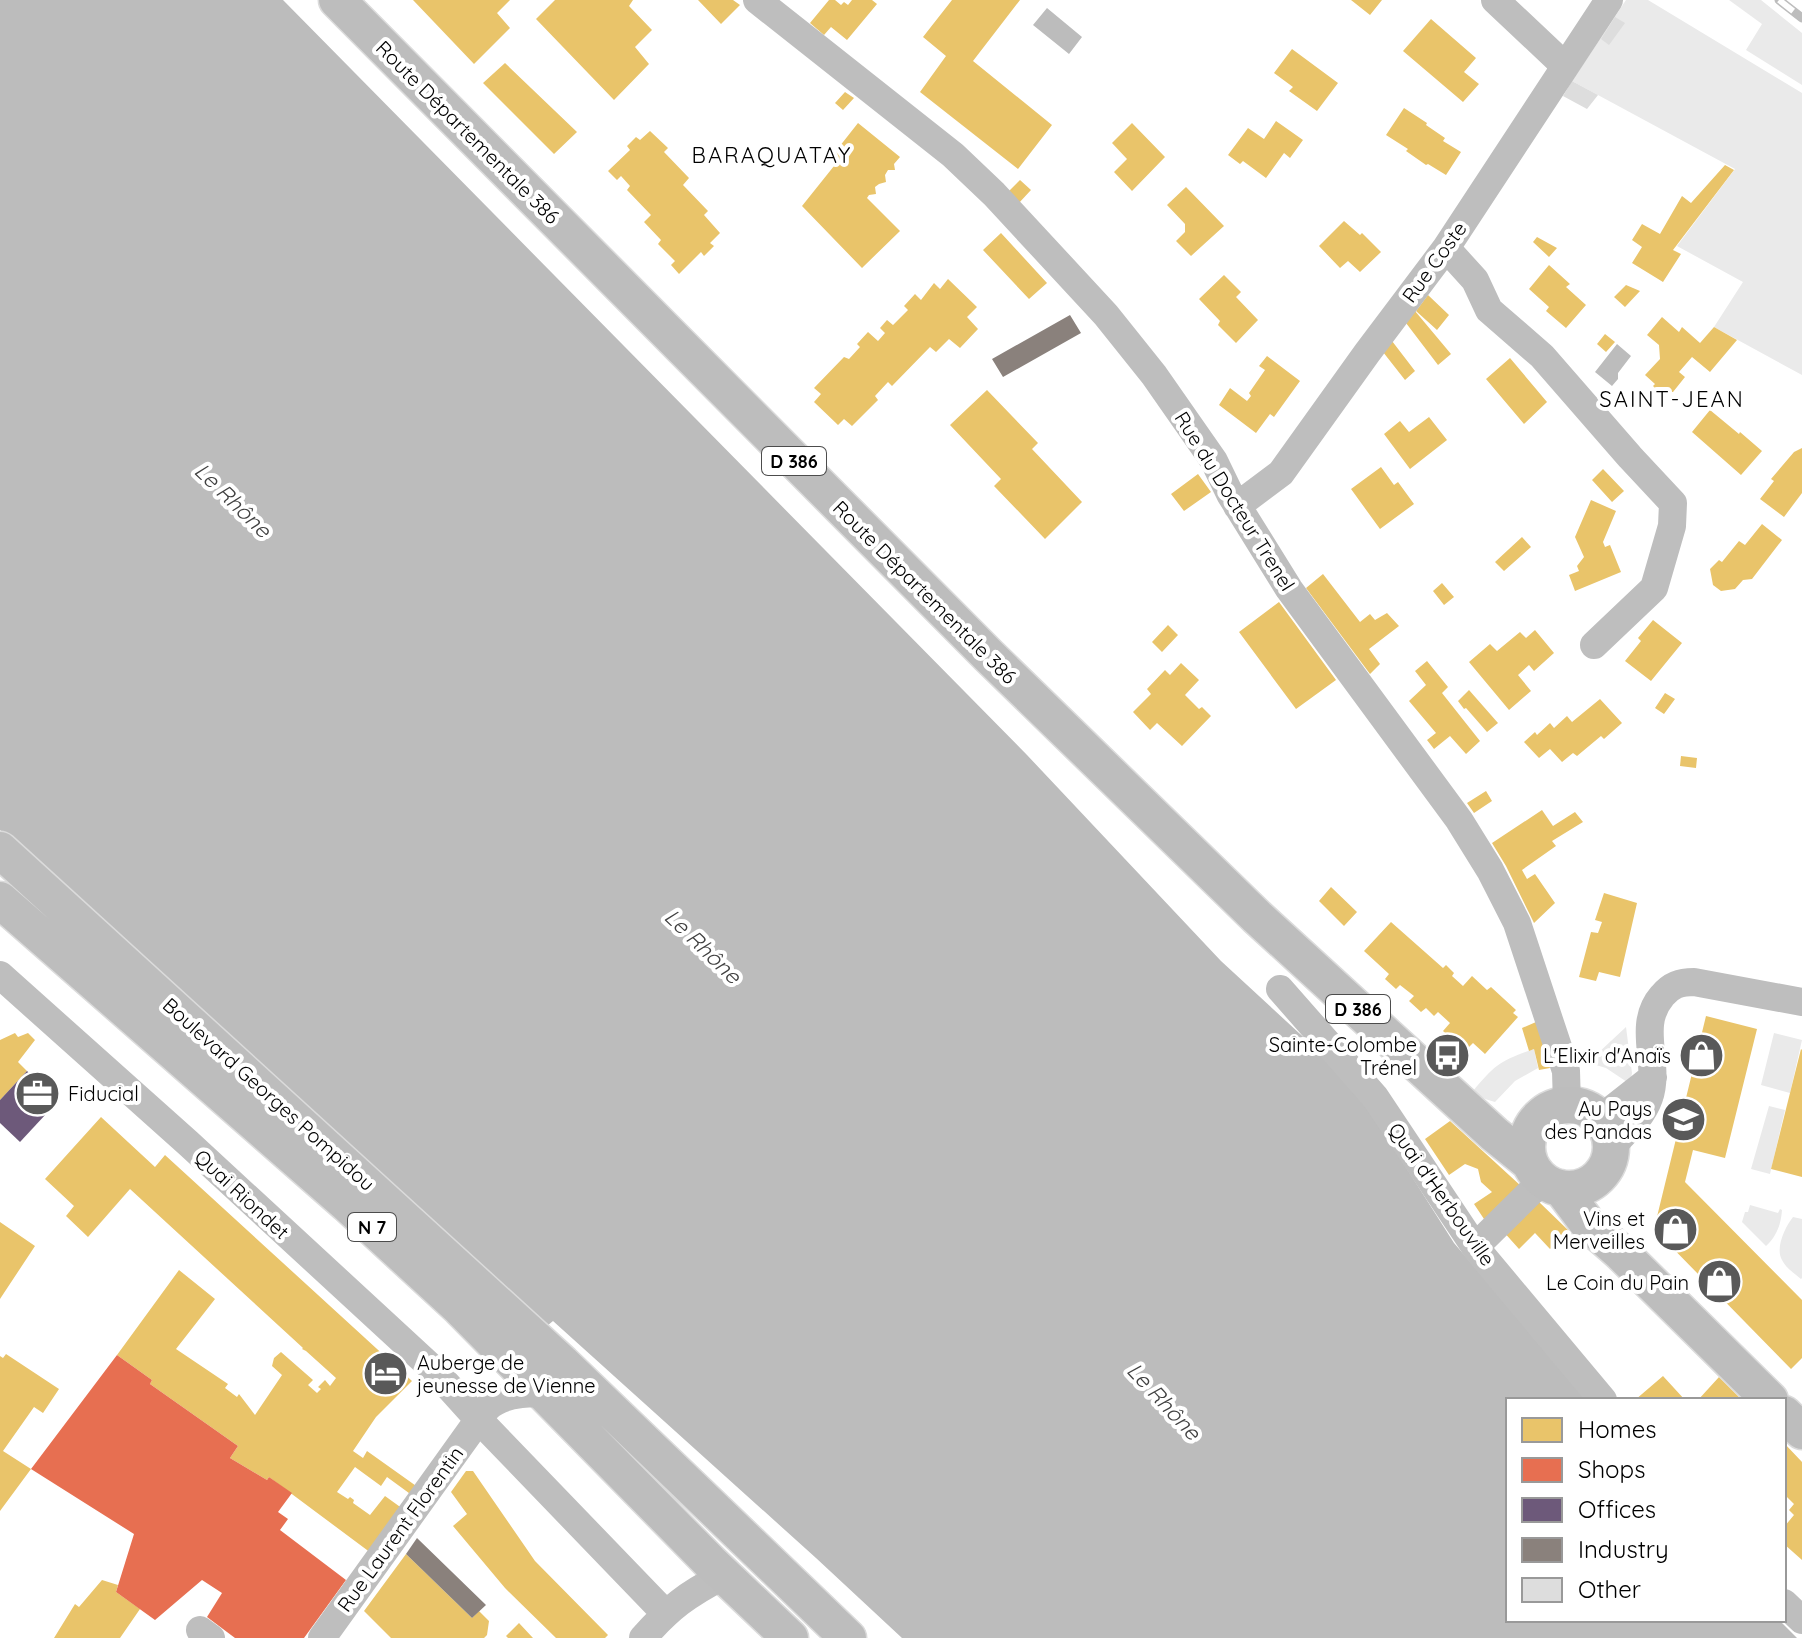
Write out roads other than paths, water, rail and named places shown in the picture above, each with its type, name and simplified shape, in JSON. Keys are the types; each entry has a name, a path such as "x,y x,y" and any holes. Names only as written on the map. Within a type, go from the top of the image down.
{"main road":[{"name":"Route Départementale 386","path":"337,0 989,656 1257,917 1545,1177 1588,1224 1772,1398"},
{"name":"Boulevard Georges Pompidou","path":"0,850 485,1292 848,1638"},
{"name":"Boulevard Georges Pompidou","path":"0,900 347,1204 460,1308 723,1576 790,1638"},
{"name":"Route Départementale 386","path":"1460,1101 1583,1131 1620,1252"},
{"path":"1533,1126 1583,1131 1593,1181 1572,1188 1545,1177 1527,1150 1533,1126"}],"street":[{"name":"Rue du Docteur Trenel","path":"757,0 953,155 994,194 1106,315 1154,375 1208,452 1237,506 1289,589 1459,820 1490,870 1517,923 1583,1131"},
{"path":"1495,0 1565,66"},
{"name":"Rue Coste","path":"1237,506 1281,473 1446,248 1609,0"},
{"path":"1446,248 1475,280 1489,310 1542,356 1673,503 1672,526 1654,588 1594,645"},
{"name":"Quai Riondet","path":"0,975 432,1368 665,1613"},
{"path":"1583,1131 1641,1115 1650,1096 1653,1077 1650,1016 1671,986 1694,982 1802,1002"},
{"name":"Quai d'Herbouville","path":"1280,989 1375,1097 1475,1247 1601,1398"},
{"path":"1475,1247 1545,1177"},
{"path":"478,1419 494,1401 541,1392 605,1405"},
{"name":"Rue Laurent Florentin","path":"322,1638 478,1419"},
{"path":"643,1638 665,1613 723,1576"},
{"path":"1786,1605 1802,1620"}],"water":[{"name":"Le Rhône","path":"0,0 283,0 1027,755 1221,961 1312,1045 1367,1106 1454,1243 1586,1398 1506,1398 1506,1622 1781,1622 1797,1638 902,1638 553,1321 547,1326 0,830"},
{"path":"1047,8 1082,37 1069,54 1033,25"},
{"path":"1617,344 1631,356 1612,386 1595,372"}],"railway":[{"path":"1779,0 1802,18"}],"place":[{"name":"Sainte-Colombe Trénel","path":"1448,1055"},
{"name":"L'Elixir d'Anaïs","path":"1702,1055"},
{"name":"Fiducial","path":"37,1093"},
{"name":"Au Pays des Pandas","path":"1683,1119"},
{"name":"Vins et Merveilles","path":"1676,1229"},
{"name":"Le Coin du Pain","path":"1720,1282"},
{"name":"Auberge de jeunesse de Vienne","path":"386,1373"}],"district":[{"name":"BARAQUATAY","path":"772,155"},
{"name":"SAINT-JEAN","path":"1672,399"}]}
